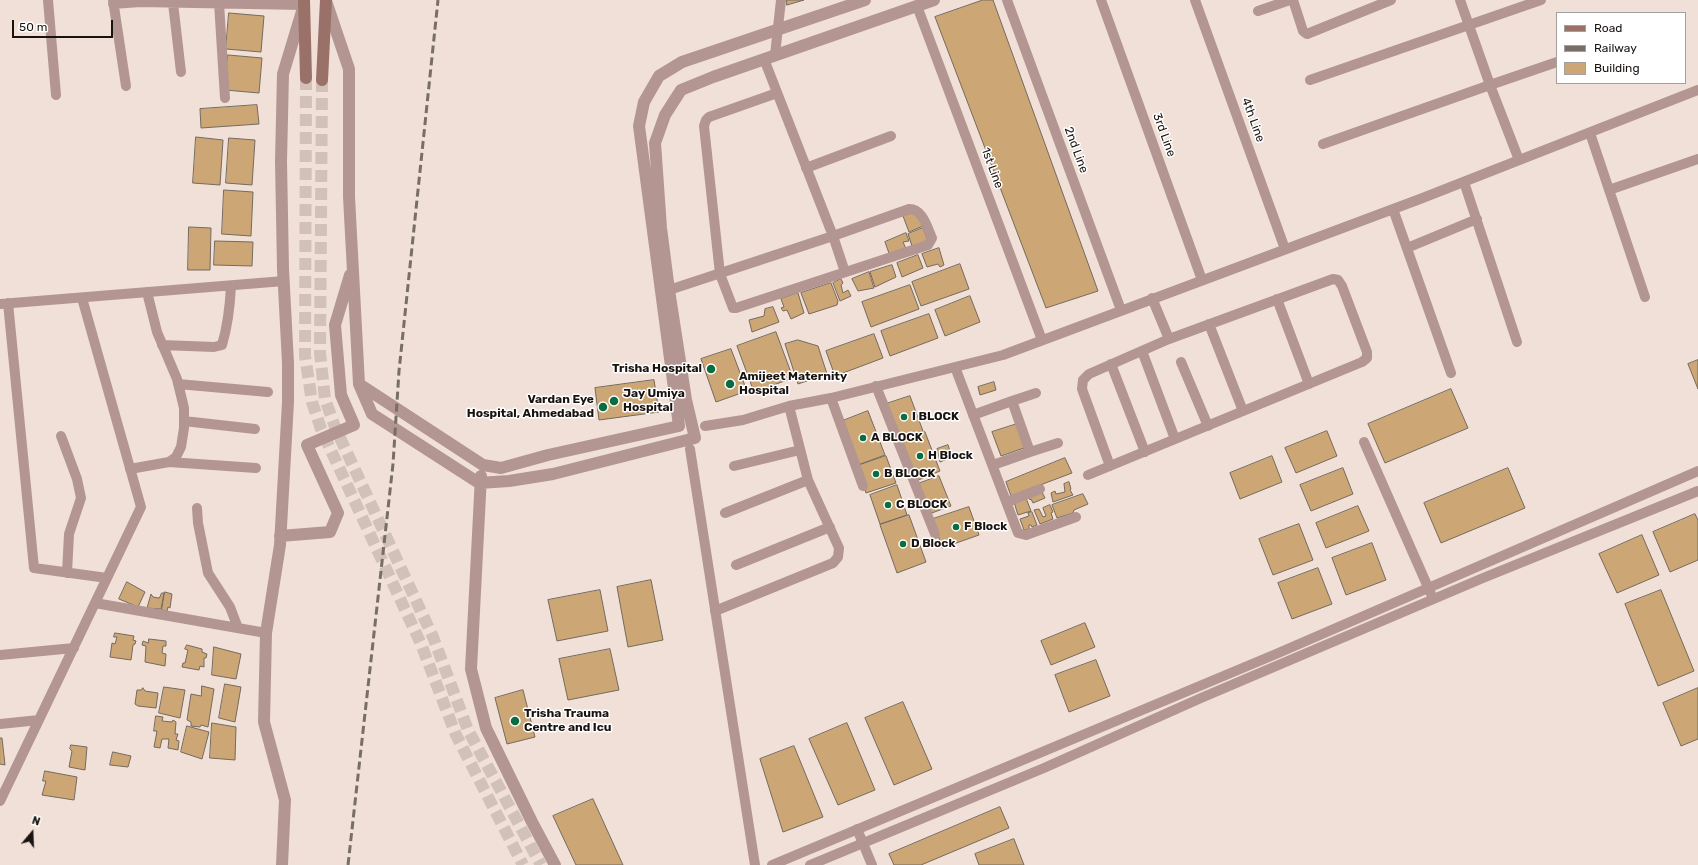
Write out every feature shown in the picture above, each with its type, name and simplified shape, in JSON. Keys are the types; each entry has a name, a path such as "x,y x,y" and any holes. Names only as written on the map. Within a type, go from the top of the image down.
{"main road":[{"path":"322,80 326,1"},
{"path":"304,2 306,78"}],"street":[{"path":"48,0 56,95"},
{"path":"775,55 781,0"},
{"path":"755,865 715,611 686,446 679,426 639,126 644,102 659,76 682,62 865,0"},
{"path":"694,438 686,400 661,228 655,143 665,115 681,90 775,55 934,0"},
{"name":"2nd Line","path":"1006,0 1121,310"},
{"name":"3rd Line","path":"1101,0 1202,280"},
{"name":"4th Line","path":"1195,0 1285,249"},
{"path":"1258,11 1291,0 1303,31 1308,34 1391,0"},
{"path":"1460,0 1490,85 1519,160"},
{"path":"1310,80 1541,0"},
{"path":"326,1 349,69 349,197 358,384 372,414 479,483 509,481 553,474 626,454 686,446 705,426"},
{"path":"126,86 113,2 304,2 284,74 281,161 288,402 280,536 266,633 264,722 286,800 282,865"},
{"path":"173,3 181,72"},
{"path":"219,3 225,98"},
{"name":"1st Line","path":"918,6 1042,340"},
{"path":"764,59 833,236 845,272"},
{"path":"1322,144 1556,62"},
{"path":"358,384 483,465 502,468 548,455 692,423 705,426 743,420 790,406 831,398 1003,355 1464,182 1698,90"},
{"path":"669,290 720,274 833,236 909,209 915,209 920,213 932,238 928,245 733,308 720,274 704,126 709,117 777,93"},
{"path":"1590,133 1645,297"},
{"path":"806,168 891,136"},
{"path":"1609,190 1698,159"},
{"path":"1464,182 1517,342"},
{"path":"1393,209 1451,373"},
{"path":"1407,248 1477,219"},
{"path":"280,536 330,532 338,513 307,445 354,425 341,395 335,325 353,267"},
{"path":"1088,475 1145,452 1362,362 1367,358 1367,352 1342,286 1338,280 1333,279 1209,324 1089,374 1083,380 1082,390 1110,466"},
{"path":"107,578 34,568 4,304 284,282"},
{"path":"162,345 214,347 222,345 229,314 231,286"},
{"path":"147,292 157,332 178,384 184,408 181,447 176,457 169,462"},
{"path":"0,801 141,508 82,298"},
{"path":"1152,298 1170,339"},
{"path":"1277,299 1309,384"},
{"path":"1209,324 1243,411"},
{"path":"1142,351 1175,439"},
{"path":"1181,362 1208,426"},
{"path":"1111,364 1145,452"},
{"path":"955,367 1018,533 1026,535 1076,516"},
{"path":"178,384 268,392"},
{"path":"876,386 935,534"},
{"path":"973,415 1036,392"},
{"path":"831,398 863,486"},
{"path":"1012,401 1030,452"},
{"path":"715,611 833,563 838,557 840,548 808,480 790,406"},
{"path":"184,421 255,430"},
{"path":"61,436 77,479 80,498 69,534 67,573"},
{"path":"1364,442 1434,600"},
{"path":"992,465 1058,443"},
{"path":"734,466 800,450"},
{"path":"130,469 169,462 256,468"},
{"path":"483,465 479,483 471,669 486,728 555,865"},
{"path":"772,865 1321,634 1698,471"},
{"path":"725,512 808,480"},
{"path":"1006,502 1040,489"},
{"path":"810,865 1044,768 1200,698 1326,645 1698,492"},
{"path":"198,508 198,523 208,573 230,607 238,628"},
{"path":"736,565 830,527"},
{"path":"95,603 266,633"},
{"path":"1321,634 1326,645"},
{"path":"0,654 74,648"},
{"path":"0,724 39,720"},
{"path":"856,829 872,865"}],"building":[{"path":"787,0 804,0 787,5"},
{"path":"983,0 993,0 1098,291 1046,308 935,17"},
{"path":"229,13 264,16 261,52 226,49"},
{"path":"228,55 262,58 259,93 225,90"},
{"path":"257,105 259,124 201,128 200,109"},
{"path":"196,137 223,140 220,185 193,183"},
{"path":"229,138 255,140 252,185 226,183"},
{"path":"224,190 253,192 251,236 222,234"},
{"path":"917,212 923,226 909,232 903,216"},
{"path":"189,227 211,228 210,270 188,270"},
{"path":"923,228 929,243 913,249 908,234"},
{"path":"906,233 909,241 903,242 907,251 890,256 885,242"},
{"path":"215,241 253,242 252,266 214,265"},
{"path":"939,248 944,265 940,267 938,264 927,267 922,254"},
{"path":"918,255 923,268 902,277 897,263"},
{"path":"960,264 969,289 921,306 912,282"},
{"path":"892,265 896,277 875,287 870,272"},
{"path":"869,272 874,288 858,291 852,279"},
{"path":"841,279 843,283 841,285 843,293 848,290 851,296 840,301 833,283"},
{"path":"831,283 838,301 837,305 809,314 801,293"},
{"path":"910,285 919,309 871,327 862,302"},
{"path":"798,293 804,313 791,319 787,310 783,311 781,308 784,307 781,299"},
{"path":"970,296 980,322 945,336 935,310"},
{"path":"773,307 779,322 752,332 749,320 764,316 765,309"},
{"path":"929,314 938,338 890,356 881,331"},
{"path":"776,332 793,378 754,392 737,346"},
{"path":"874,334 883,358 835,376 826,351"},
{"path":"798,340 818,346 827,374 798,384 785,344"},
{"path":"731,349 747,391 716,402 701,359"},
{"path":"1698,360 1698,389 1688,364"},
{"path":"654,380 659,412 599,420 595,388"},
{"path":"994,382 996,390 980,395 978,387"},
{"path":"1451,389 1468,428 1385,463 1368,424"},
{"name":"I BLOCK","path":"910,396 923,431 898,439 886,404"},
{"name":"A BLOCK","path":"868,411 885,455 858,465 840,422"},
{"path":"1017,424 1024,448 1001,456 992,432"},
{"path":"1327,431 1337,456 1296,473 1285,448"},
{"name":"H Block","path":"925,432 940,471 916,481 900,442"},
{"path":"948,445 952,457 940,462 937,449"},
{"name":"B BLOCK","path":"886,456 896,483 866,493 857,466"},
{"path":"1272,456 1282,482 1240,499 1230,473"},
{"path":"1065,458 1072,473 1011,496 1006,482"},
{"path":"1343,468 1353,494 1311,511 1300,485"},
{"path":"1508,468 1525,508 1441,543 1424,503"},
{"path":"939,476 951,506 929,514 918,484"},
{"path":"1069,482 1070,490 1073,495 1053,502 1051,493 1055,491 1056,494 1065,492 1064,484"},
{"name":"C BLOCK","path":"897,485 907,515 880,524 870,495"},
{"path":"1042,492 1045,498 1033,503 1031,499 1030,500 1029,497"},
{"path":"1083,494 1088,504 1074,510 1073,513 1057,518 1052,505"},
{"path":"1026,498 1031,511 1018,515 1014,502"},
{"path":"1050,505 1053,512 1051,513 1053,519 1040,524 1034,510 1039,509 1043,517 1046,516 1043,508"},
{"path":"1358,506 1369,531 1326,548 1316,523"},
{"name":"F Block","path":"969,507 979,535 942,548 933,519"},
{"path":"1032,512 1037,525 1032,527 1029,525 1029,529 1024,530 1020,519 1029,516 1028,513"},
{"path":"1695,514 1698,520 1698,560 1670,572 1653,532"},
{"name":"D Block","path":"909,515 926,562 897,573 880,525"},
{"path":"1299,524 1313,560 1273,575 1259,539"},
{"path":"1642,535 1659,575 1617,593 1599,554"},
{"path":"1372,543 1386,580 1346,595 1332,558"},
{"path":"1318,568 1332,604 1292,619 1278,583"},
{"path":"651,580 663,640 628,647 617,587"},
{"path":"127,582 145,592 138,607 119,599"},
{"path":"600,590 608,631 557,641 548,600"},
{"path":"1661,590 1694,671 1658,686 1625,604"},
{"path":"165,592 172,594 170,608 168,607 167,611 162,610"},
{"path":"162,593 164,593 161,609 147,608 151,594 153,597 159,598"},
{"path":"1085,623 1095,647 1051,665 1041,641"},
{"path":"115,633 134,636 133,640 136,641 133,645 131,660 110,657 112,643 115,644 117,637 114,637"},
{"path":"149,639 166,641 166,646 163,646 162,653 166,654 165,666 145,662 146,646 142,645 143,641 148,643"},
{"path":"187,645 202,649 202,652 207,654 206,658 204,658 204,667 200,666 199,670 182,667 183,663 185,663 188,650 185,649"},
{"path":"214,647 241,654 236,679 212,675"},
{"path":"610,649 619,690 568,700 559,659"},
{"path":"1096,660 1110,696 1069,712 1055,675"},
{"path":"225,684 241,687 235,722 219,718"},
{"path":"202,686 214,689 208,727 201,725 200,727 191,726 191,722 187,720 191,694 201,696"},
{"path":"164,687 185,690 180,718 159,713"},
{"path":"143,688 145,691 158,693 156,708 138,706 135,704 137,690 141,690"},
{"path":"1698,688 1698,739 1681,746 1663,703"},
{"path":"523,690 535,737 507,744 495,698"},
{"path":"903,702 932,769 894,785 865,718"},
{"path":"156,716 163,717 162,721 172,722 173,720 176,722 175,734 178,734 176,740 179,741 178,750 168,748 169,739 162,739 160,748 154,747 157,731 154,731"},
{"path":"212,723 236,727 235,760 210,758"},
{"path":"847,723 875,790 838,805 809,739"},
{"path":"187,726 209,732 202,759 181,752"},
{"path":"0,738 2,738 5,765 0,764"},
{"path":"71,745 87,747 85,770 69,767 72,751 70,749"},
{"path":"794,746 823,817 783,832 760,759"},
{"path":"113,752 131,756 128,767 110,765"},
{"path":"45,771 77,777 74,800 42,795 46,781 43,781"},
{"path":"593,799 623,865 576,865 553,816"},
{"path":"1000,807 1009,828 921,865 894,865 889,854"},
{"path":"1014,839 1024,865 979,865 975,854"}],"tunnel":[{"path":"306,78 305,356 312,402 321,429 421,644 456,735 523,865"},
{"path":"322,80 320,353 325,399 335,427 433,637 468,730 541,865"}],"railway":[{"path":"348,865 393,464 399,371 438,0"}],"place":[{"name":"Trisha Hospital","path":"711,369"},
{"name":"Amijeet Maternity Hospital","path":"730,384"},
{"name":"Jay Umiya Hospital","path":"614,401"},
{"name":"Vardan Eye Hospital, Ahmedabad","path":"603,407"},
{"name":"I BLOCK","path":"904,417"},
{"name":"A BLOCK","path":"863,438"},
{"name":"H Block","path":"920,456"},
{"name":"B BLOCK","path":"876,474"},
{"name":"C BLOCK","path":"888,505"},
{"name":"F Block","path":"956,527"},
{"name":"D Block","path":"903,544"},
{"name":"Trisha Trauma Centre and Icu","path":"515,721"}]}
